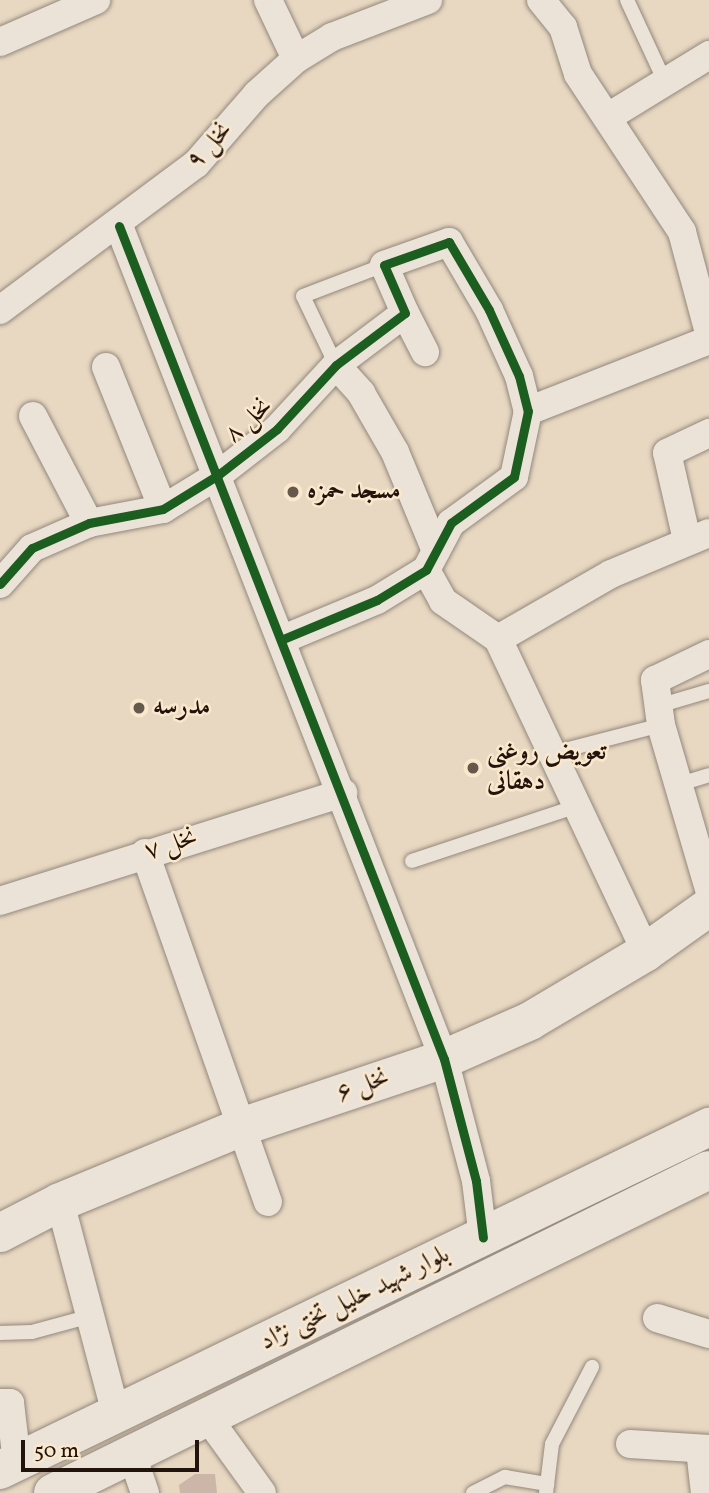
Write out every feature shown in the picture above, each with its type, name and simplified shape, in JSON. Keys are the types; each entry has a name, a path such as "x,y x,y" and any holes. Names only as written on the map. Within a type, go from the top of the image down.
{"street":[{"path":"0,42 96,0"},
{"path":"268,0 296,59"},
{"name":"نخل ۹","path":"0,310 119,226 196,164 296,59 332,37 428,0"},
{"path":"541,0 563,27 578,74 682,232 709,333"},
{"path":"608,117 666,84 709,55"},
{"path":"119,226 343,793 444,1059 476,1181 483,1238"},
{"path":"281,640 377,600 431,561 451,523 514,477 528,411 519,376 489,310 449,242 384,265 425,352"},
{"name":"نخل ۸","path":"0,584 32,548 89,523 163,509 218,475 278,429 336,365 405,313"},
{"path":"528,411 709,340"},
{"path":"336,365 361,393 395,452 443,601 498,639 646,952"},
{"path":"106,367 163,509"},
{"path":"33,416 89,523"},
{"path":"498,639 582,590 698,537 667,453 709,433"},
{"path":"709,654 655,680 659,716 709,889"},
{"name":"نخل ۷","path":"0,901 145,853 343,793"},
{"path":"145,853 244,1126 268,1202"},
{"name":"نخل ۶","path":"0,1233 60,1202 244,1126 444,1059 530,1021 646,952 709,907"},
{"name":"بلوار شهید خلیل تختی نژاد","path":"8,1466 709,1128"},
{"name":"بلوار شهید خلیل تختی نژاد","path":"53,1493 709,1170"},
{"path":"60,1202 116,1414"},
{"path":"657,1318 709,1334"},
{"path":"0,1403 10,1402 8,1466"},
{"path":"208,1418 250,1488"},
{"path":"630,1444 705,1450 705,1493"},
{"path":"132,1455 145,1493"}],"lane":[{"path":"627,0 666,84"},
{"path":"336,365 303,296 384,265"},
{"path":"553,753 659,716 709,691"},
{"path":"680,784 709,775"},
{"path":"412,861 577,806"},
{"path":"0,1333 32,1332 91,1316"},
{"path":"473,1493 505,1477 546,1488 552,1444 592,1367"}],"building":[{"path":"195,1474 215,1474 217,1493 180,1493 179,1485"}],"cycle path":[{"path":"119,226 444,1059 476,1181 483,1238"},
{"path":"0,584 32,548 89,523 163,509 218,475 277,429 336,365 405,313 384,265 449,242 489,310 519,376 528,411 514,477 451,523 426,570 377,600 281,640"}],"place":[{"name":"مسجد حمزه","path":"293,492"},
{"name":"مدرسه","path":"139,708"},
{"name":"تعویض روغنی دهقانی","path":"473,768"}]}
